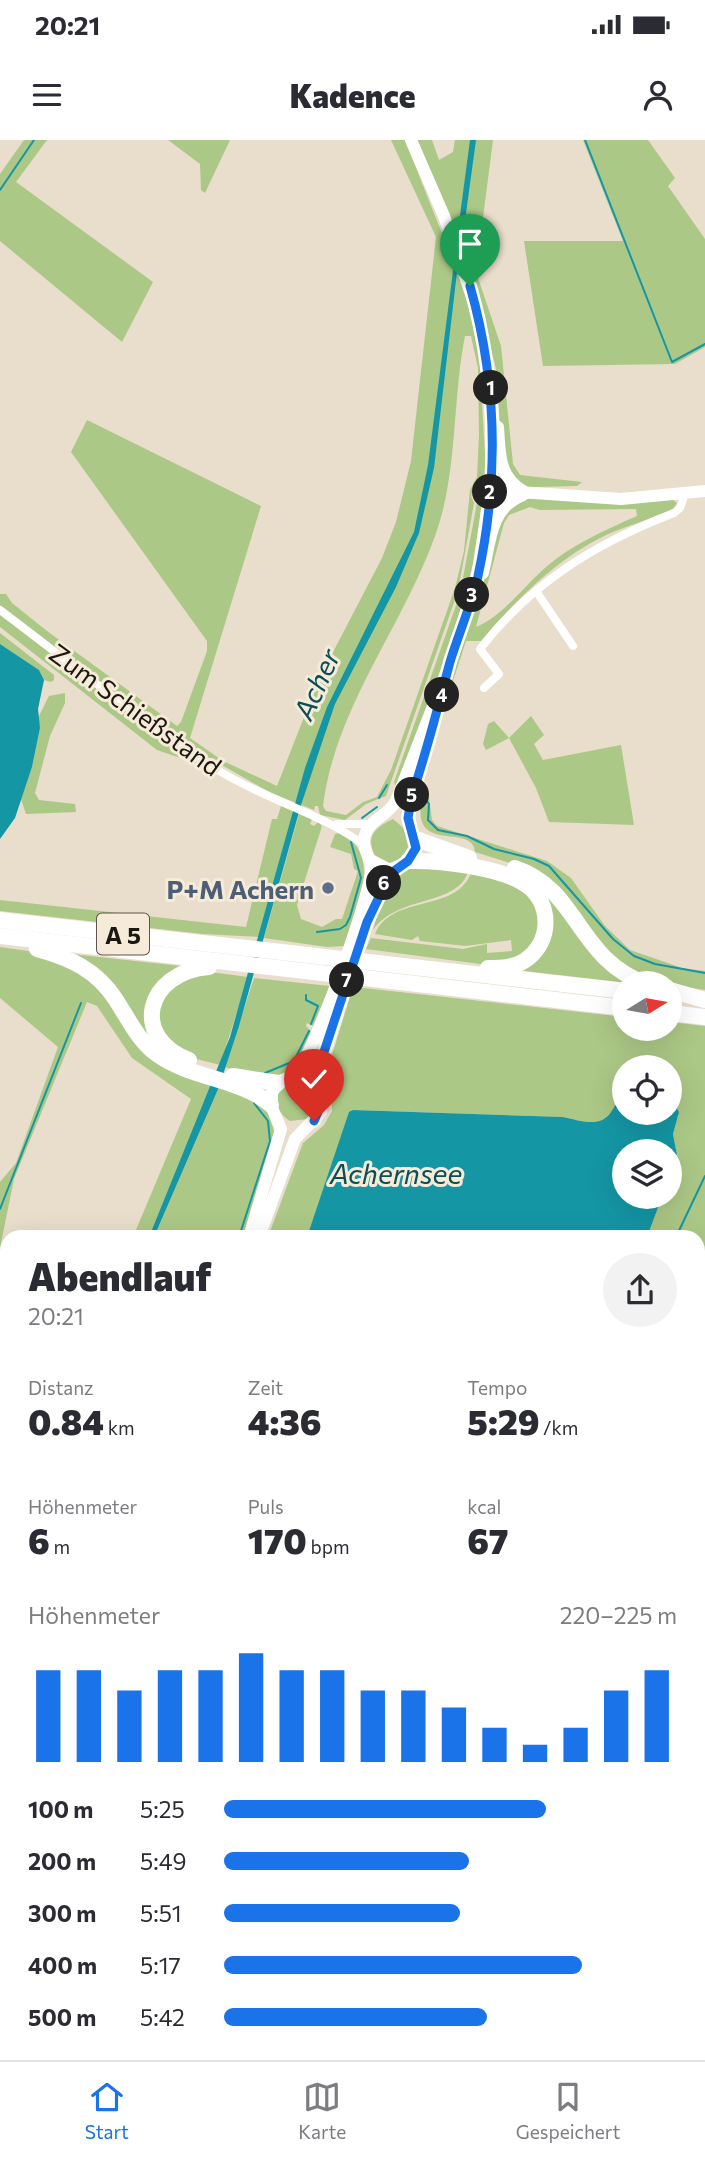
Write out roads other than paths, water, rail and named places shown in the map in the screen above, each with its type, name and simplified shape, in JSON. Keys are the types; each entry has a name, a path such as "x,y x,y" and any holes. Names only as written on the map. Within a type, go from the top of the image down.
{"highway":[{"path":"413,832 472,863 518,880 536,893 545,916 542,940 533,954 512,966 439,970"},
{"path":"401,865 472,863 519,870 543,882 562,901 600,956 619,971"},
{"name":"A 5","path":"0,920 243,960"},
{"path":"0,936 58,954 86,969 107,988 150,1049 169,1062 231,1079 278,1083"},
{"name":"A 5","path":"0,936 361,969 612,1006"},
{"path":"207,1072 163,1043 153,1023 155,1000 165,983 182,971 243,960"},
{"name":"A 5","path":"361,969 439,970 612,990"},
{"path":"682,993 705,1000"},
{"path":"682,997 705,1000"},
{"path":"682,1014 705,1017"},
{"path":"231,1079 274,1111"}],"main road":[{"path":"411,140 444,216 479,317 498,418 502,469 513,485 526,493"},
{"path":"261,1230 285,1160 298,1134 322,1108 317,1076 329,1031 374,903 401,865 415,852 412,795 480,565 490,490 492,393"},
{"path":"490,490 608,499 705,491"},
{"path":"469,605 483,575 494,522 501,508 526,493"},
{"path":"385,817 400,791 451,660"},
{"path":"251,1230 281,1129 274,1111 272,1095 278,1083 294,1075 304,1063 318,1033 359,916 371,873 364,845 365,835 371,824 393,816 413,832"},
{"path":"369,859 386,869 401,865"},
{"path":"294,1075 305,1076 319,1087"},
{"path":"274,1111 291,1124 307,1125"}],"street":[{"path":"484,688 499,674 480,649 509,616 537,591 597,546 674,513 680,508 685,494"},
{"path":"537,591 573,646"},
{"name":"Zum Schießstand","path":"0,610 175,741 224,774 334,824"},
{"path":"334,824 371,824"},
{"path":"334,824 364,845"}],"water":[{"path":"470,140 476,140 461,250 457,238"},
{"path":"454,263 457,272 434,468 419,533 396,587 335,704 301,805 239,1026 219,1087 157,1230 152,1230 230,1037 305,768 327,707 414,532 428,465"},
{"path":"0,644 39,670 44,680 38,709 40,728 32,767 15,818 0,839"},
{"name":"Achernsee","path":"353,1110 563,1117 595,1122 611,1112 612,1125 675,1125 674,1139 612,1139 612,1209 658,1209 650,1230 309,1230 349,1112"}],"waterway":[{"path":"0,190 34,140"},
{"path":"585,140 672,362 705,344"},
{"path":"379,798 387,785"},
{"path":"424,797 429,804 428,820 438,830 467,836 494,849 534,859 549,866 613,939 634,956 655,964 705,973"},
{"path":"362,818 377,807"},
{"path":"317,932 340,929 350,917 361,878 351,842"},
{"path":"306,995 306,1000 318,1006 311,1024"},
{"path":"0,1209 81,1003"},
{"path":"265,1073 294,1061 309,1031"},
{"path":"241,1230 270,1141 268,1121 254,1103"},
{"path":"679,1230 705,1176"}],"place":[{"name":"P+M Achern","path":"328,888"}],"water label":[{"name":"Acher","path":"316,684"}]}
